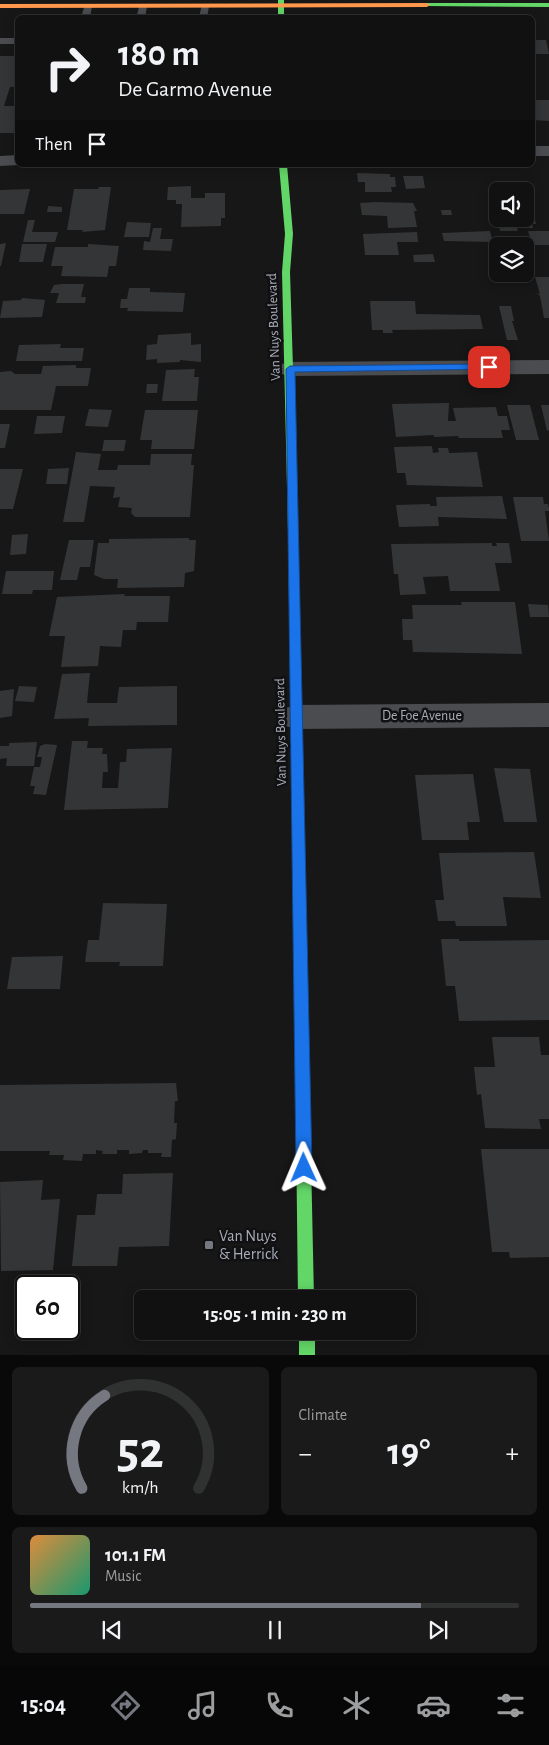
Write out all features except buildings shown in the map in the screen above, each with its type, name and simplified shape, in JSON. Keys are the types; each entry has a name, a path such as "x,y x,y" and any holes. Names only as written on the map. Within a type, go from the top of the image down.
{"main road":[{"path":"0,6 88,6 103,3 142,12 204,12 281,3 549,5"},
{"name":"Van Nuys Boulevard","path":"283,167 289,234 286,272 290,369 306,1290"},
{"path":"307,1340 307,1355"}],"street":[{"path":"535,151 549,151"},
{"path":"0,161 15,160"},
{"path":"290,369 549,367"},
{"name":"De Foe Avenue","path":"296,717 549,715"}],"lane":[{"path":"86,15 88,6"},
{"path":"0,41 15,41"}],"traffic: fast":[{"path":"281,0 281,15"},
{"path":"427,5 549,5"},
{"path":"283,167 289,234 286,272 293,530"},
{"path":"299,876 306,1290"},
{"path":"307,1340 307,1355"}],"traffic: slow":[{"path":"0,6 427,5"},
{"path":"293,530 299,876"}],"place":[{"name":"Van Nuys & Herrick","path":"209,1245"}],"route":[{"path":"304,1168 290,369 489,367"}]}
